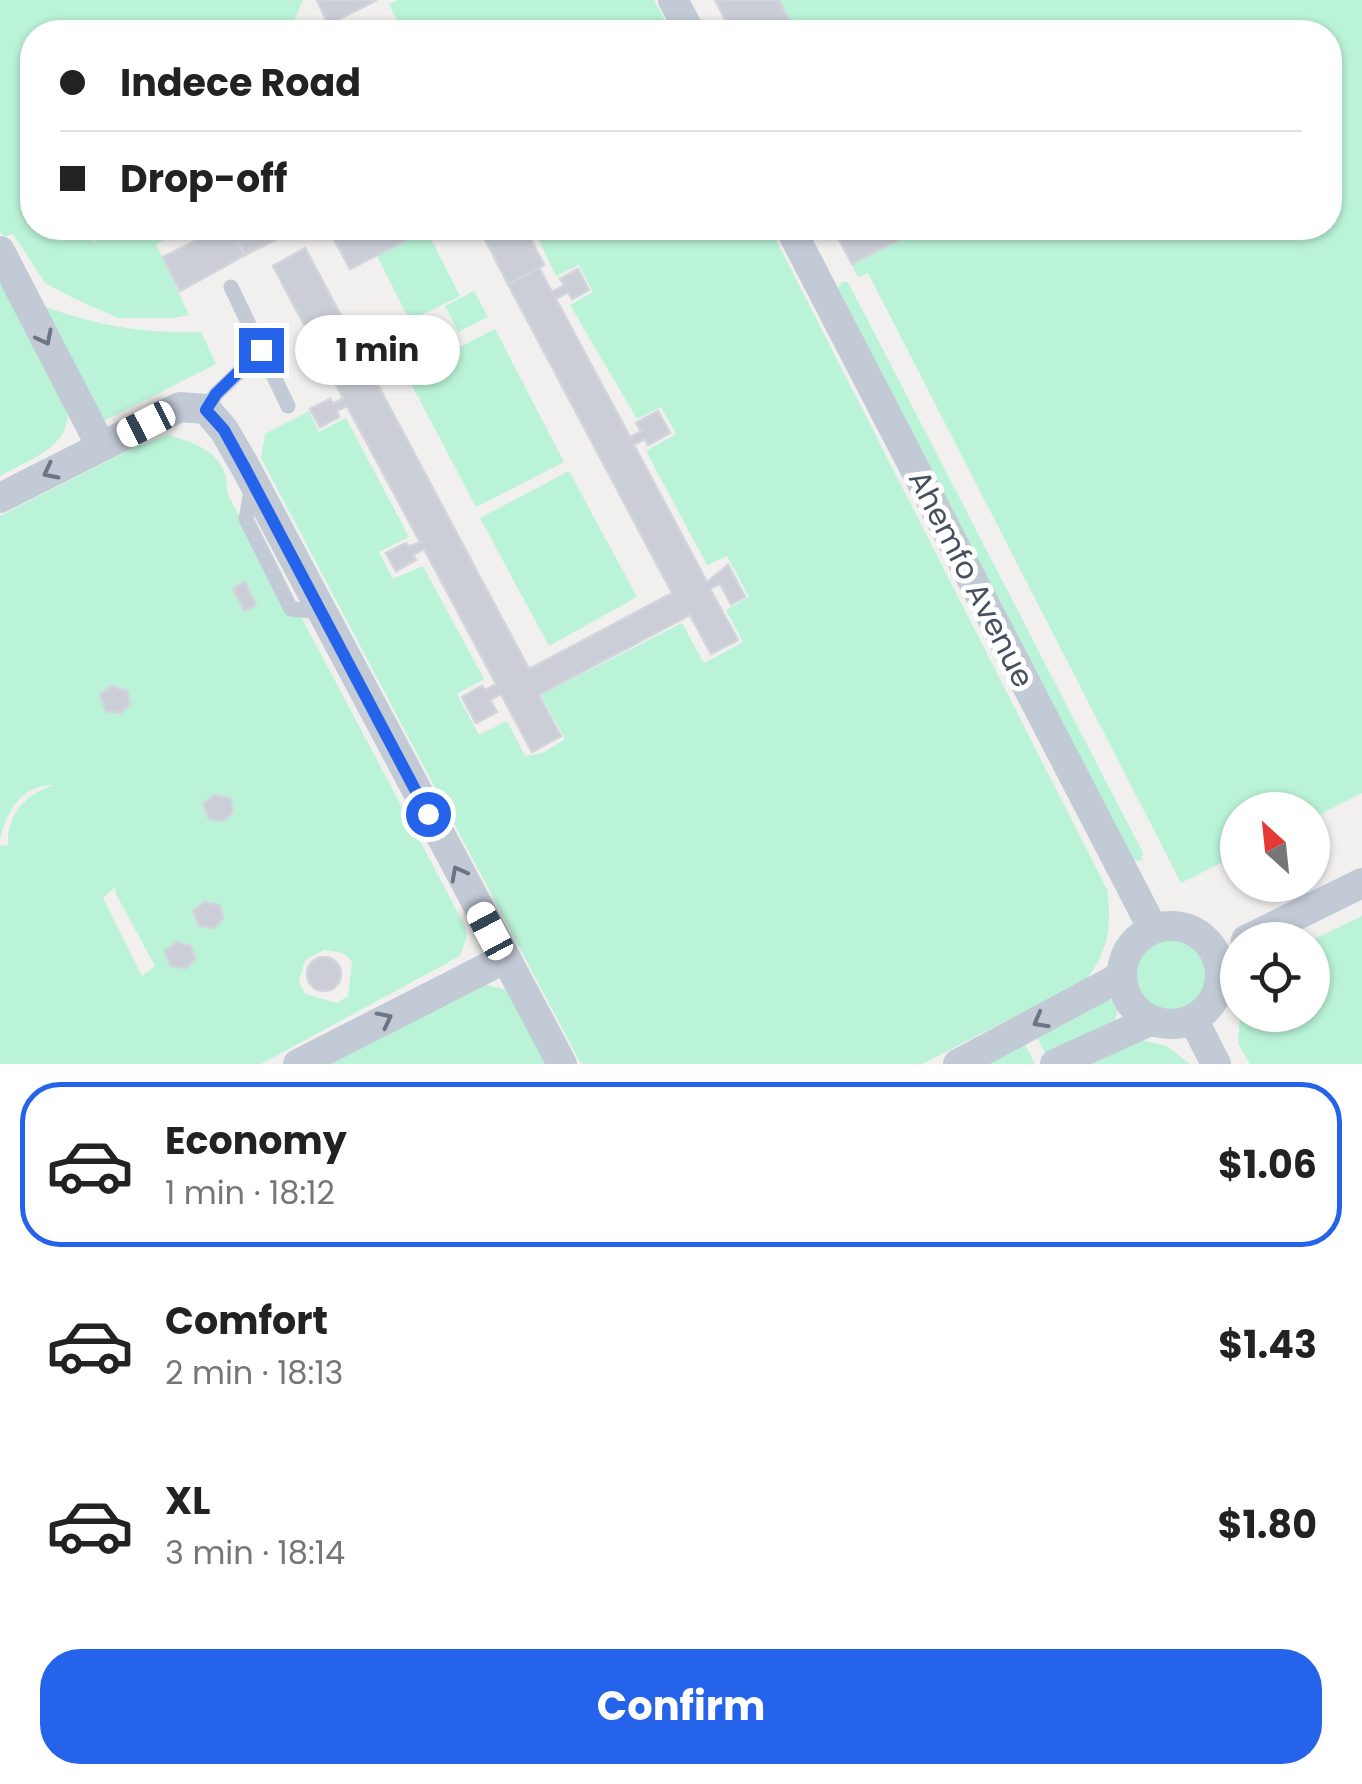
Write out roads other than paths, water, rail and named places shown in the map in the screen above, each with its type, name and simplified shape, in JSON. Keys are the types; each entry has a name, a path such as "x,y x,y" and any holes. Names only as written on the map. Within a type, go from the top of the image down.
{"street":[{"name":"Ahemfo Avenue","path":"796,240 1154,929"},
{"path":"0,251 101,446"},
{"path":"0,498 180,407 206,410 224,430 252,481 562,1064"},
{"path":"1283,922 1362,883"},
{"path":"1220,946 1183,927 1154,929 1130,948 1122,976 1126,994 1136,1010 1152,1020 1172,1024 1193,1019 1206,1010 1220,984"},
{"path":"298,1064 504,958"},
{"path":"958,1064 1122,976"},
{"path":"1193,1019 1216,1064"},
{"path":"1055,1064 1152,1020"}],"lane":[{"path":"231,287 288,406"},
{"path":"206,410 216,394 261,350"}]}
